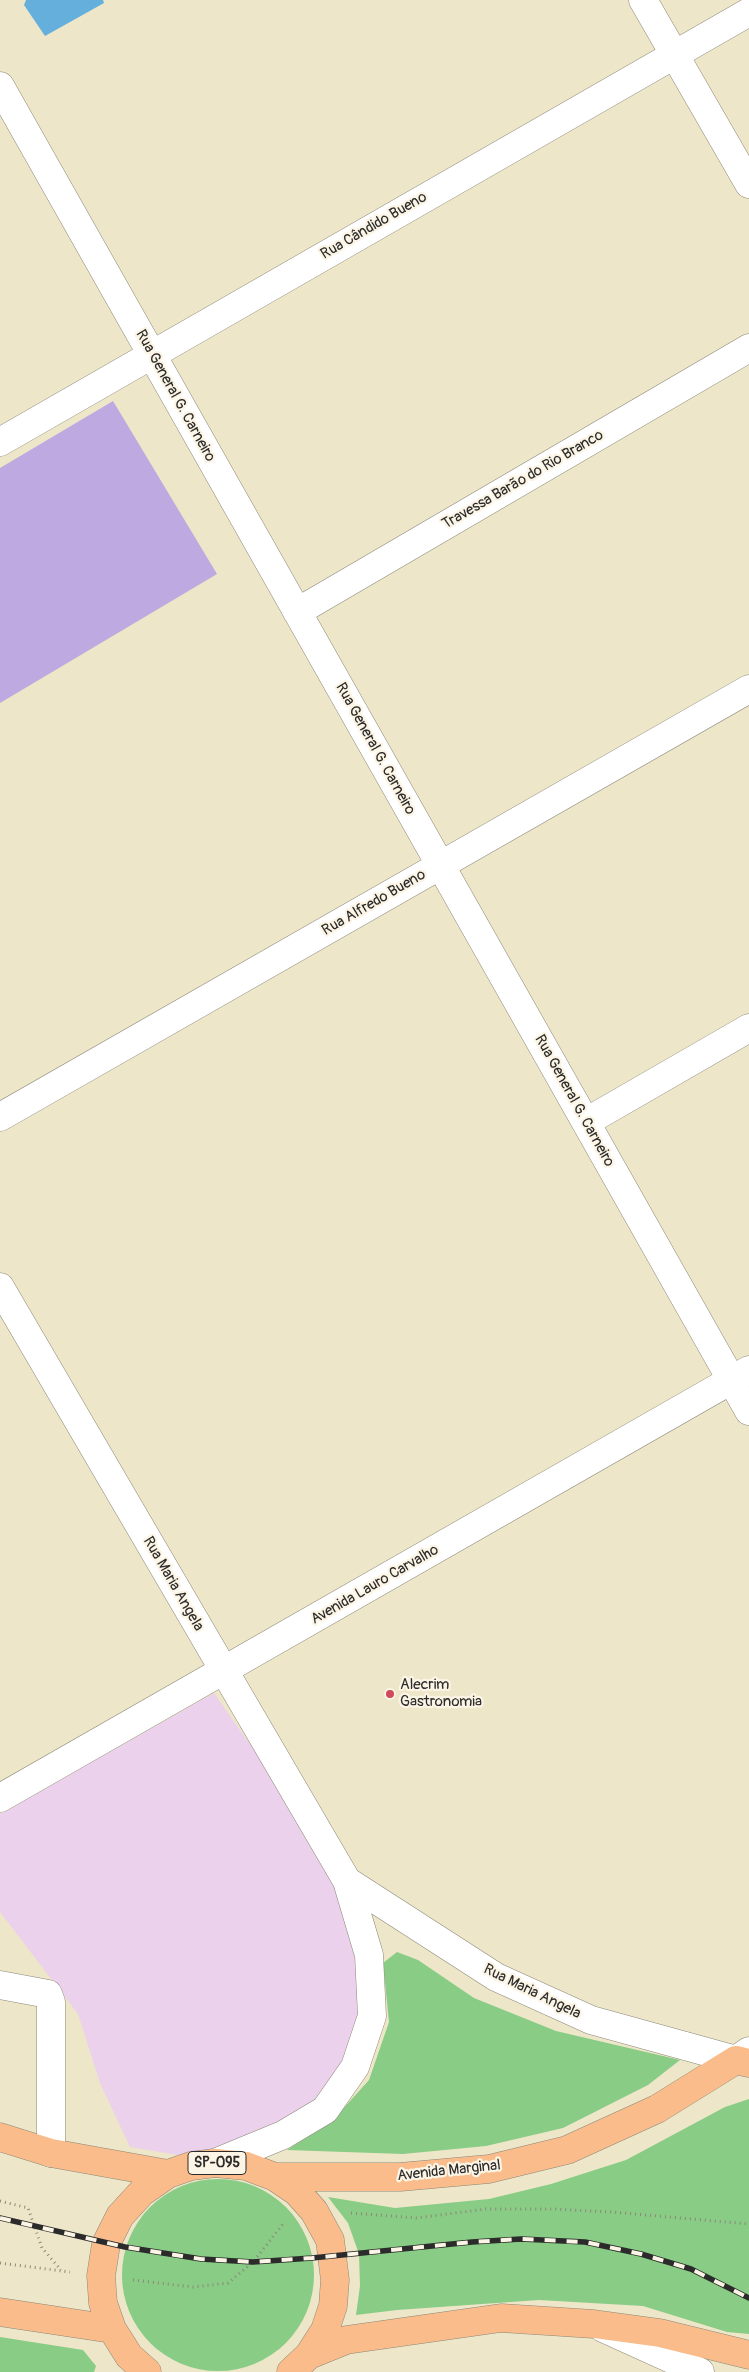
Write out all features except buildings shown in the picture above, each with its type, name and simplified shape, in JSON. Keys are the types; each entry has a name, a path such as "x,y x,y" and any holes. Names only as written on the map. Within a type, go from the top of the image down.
{"main road":[{"name":"Avenida Marginal","path":"275,2177 400,2177 489,2169 528,2160 567,2150 658,2110 745,2058"},
{"name":"SP-095","path":"0,2138 51,2153 168,2174"},
{"name":"SP-095","path":"147,2372 129,2356 112,2329 103,2303 101,2276 106,2244 120,2216 142,2192 168,2174 191,2166 215,2163 246,2166 275,2177 297,2192 314,2211 330,2240 335,2280 333,2306 325,2330 300,2363"},
{"path":"0,2312 112,2329"},
{"name":"SP-095","path":"300,2363 346,2340 492,2319 594,2324 660,2333 749,2355"}],"street":[{"path":"643,0 749,184"},
{"name":"Rua Cândido Bueno","path":"0,442 673,53 749,12"},
{"name":"Rua General G. Carneiro","path":"0,86 586,1122 740,1375 749,1411"},
{"name":"Travessa Barão do Rio Branco","path":"297,612 749,348"},
{"name":"Rua Alfredo Bueno","path":"0,1118 749,689"},
{"path":"586,1122 749,1028"},
{"name":"Rua Maria Angela","path":"0,1287 347,1880 369,1955 372,2016 356,2067 325,2110 284,2135 215,2163"},
{"name":"Avenida Lauro Carvalho","path":"0,1798 740,1375"},
{"name":"Rua Maria Angela","path":"347,1880 496,1977 591,2020 745,2058"},
{"path":"0,1985 48,1994 51,2002 51,2153"},
{"path":"594,2324 700,2372"}],"path":[{"path":"0,2201 28,2208 42,2248 62,2271"},
{"path":"0,2262 193,2287 228,2283 253,2262 292,2212 314,2211 417,2218 486,2209 553,2209 612,2212 749,2224"}],"shaded area":[{"path":"214,1693 346,1881 369,2017 319,2106 214,2161 130,2147 100,2083 78,2014 0,1912 0,1814"}],"green space":[{"path":"397,1952 418,1960 474,1998 556,2031 680,2060 648,2085 563,2128 486,2146 403,2154 287,2150 333,2120 369,2080 389,2022 383,1963"},
{"path":"749,2099 749,2334 727,2332 643,2306 539,2300 397,2310 356,2315 360,2286 359,2254 348,2223 328,2197 395,2208 489,2199 551,2184 626,2160 725,2107"},
{"path":"209,2179 227,2179 255,2186 271,2195 286,2207 298,2222 307,2238 314,2266 314,2284 307,2312 298,2328 286,2343 271,2355 255,2364 227,2371 209,2371 190,2367 173,2360 157,2349 144,2336 133,2320 126,2303 122,2284 122,2266 126,2247 133,2230 144,2214 157,2201 173,2190 190,2183"},
{"path":"0,2337 83,2350 96,2366 94,2372 0,2372"}],"water":[{"path":"26,0 103,0 104,3 45,36 24,5"}],"railway":[{"path":"0,2218 125,2247 201,2259 253,2262 521,2239 585,2242 641,2254 691,2269 749,2298"}],"place":[{"name":"Alecrim Gastronomia","path":"390,1694"}]}
